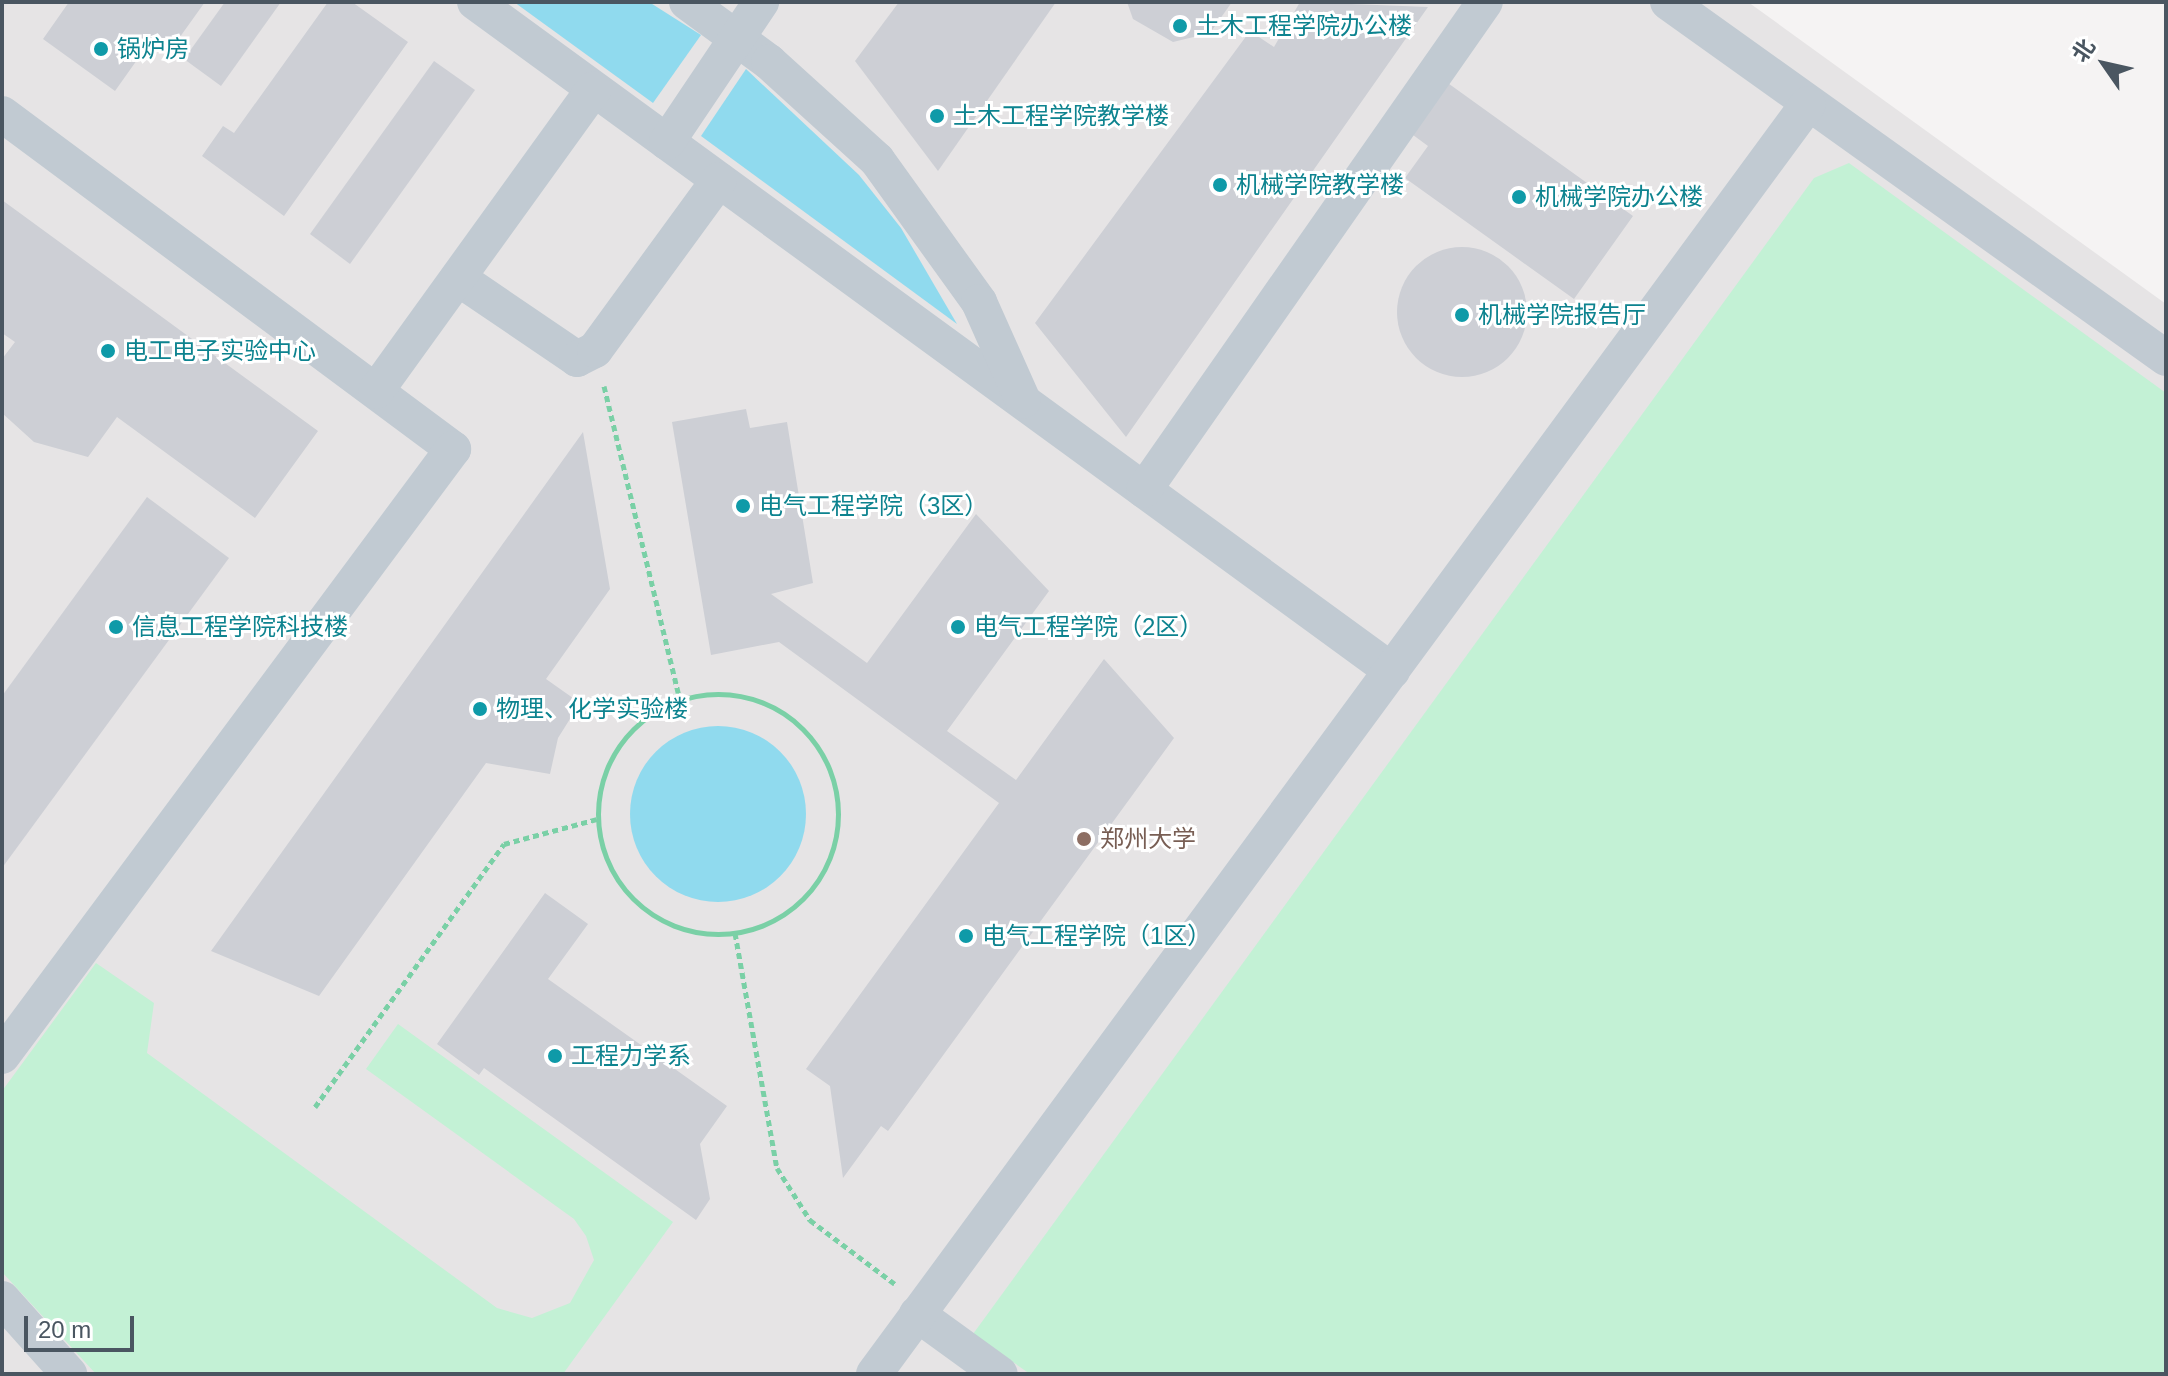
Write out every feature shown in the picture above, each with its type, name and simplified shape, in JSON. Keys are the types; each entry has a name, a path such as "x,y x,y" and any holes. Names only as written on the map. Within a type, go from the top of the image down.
{"lane":[{"path":"475,2 1392,671"},
{"path":"687,2 737,38 877,160 979,302 1024,403"},
{"path":"667,142 761,2"},
{"path":"1144,490 1485,2"},
{"path":"1668,2 2166,358"},
{"path":"376,391 594,89"},
{"path":"874,1374 1808,104"},
{"path":"2,114 453,449 2,1056"},
{"path":"458,278 558,349 577,359 595,350 719,180"},
{"path":"2,1299 69,1374"},
{"path":"920,1310 1000,1374"}],"path":[{"path":"595,350 680,700"},
{"path":"737,694 781,711 818,746 837,796 838,823 822,874 785,914 735,933 682,929 635,903 605,859 597,819 616,749 648,716 680,700 737,694"},
{"path":"315,1107 504,844 597,819"},
{"path":"735,933 777,1168 791,1198 920,1310"}],"shaded area":[{"name":"郑州大学","path":"2,2 1748,2 2166,304 2166,1374 2,1374"}],"green space":[{"path":"1849,163 2166,393 2166,1374 1030,1374 973,1334 1814,178"},
{"path":"96,963 154,1003 147,1053 497,1308 532,1318 570,1303 594,1260 586,1236 574,1219 366,1069 398,1024 673,1222 563,1374 96,1374 2,1272 2,1091"}],"water":[{"path":"514,2 649,2 701,35 653,103"},
{"path":"746,69 859,175 901,228 957,324 701,136"},
{"path":"718,726 751,733 780,752 799,781 806,814 799,847 780,876 751,895 718,902 685,895 656,876 637,847 630,814 637,781 656,752 685,733"}],"building":[{"name":"锅炉房","path":"69,2 205,2 167,55 149,43 115,91 43,39"},
{"path":"225,2 281,2 221,86 184,59"},
{"path":"328,2 352,2 408,42 284,216 202,156 223,126 234,133"},
{"name":"土木工程学院教学楼","path":"899,2 1056,2 938,171 855,61"},
{"name":"土木工程学院办公楼","path":"1127,2 1232,2 1210,33 1173,42 1133,19"},
{"name":"机械学院教学楼","path":"1300,2 1428,7 1126,437 1035,323 1250,31 1274,47"},
{"path":"434,61 475,90 350,264 310,234"},
{"name":"机械学院办公楼","path":"1445,81 1633,216 1574,299 1405,178 1428,146 1409,132"},
{"name":"电工电子实验中心","path":"2,200 318,431 255,518 117,417 88,457 34,442 2,413 2,359 15,342 2,333"},
{"name":"机械学院报告厅","path":"1462,247 1487,252 1508,266 1522,287 1527,312 1522,337 1508,358 1487,372 1462,377 1437,372 1416,358 1402,337 1397,312 1402,287 1416,266 1437,252"},
{"path":"746,409 750,428 787,422 813,583 771,594 867,663 976,514 1049,591 947,731 1016,780 1104,659 1174,738 888,1131 881,1126 843,1178 830,1086 806,1069 999,803 779,642 711,655 672,422"},
{"name":"物理、化学实验楼","path":"583,432 610,589 546,679 580,703 558,738 550,774 486,763 319,996 211,951"},
{"name":"信息工程学院科技楼","path":"147,497 229,558 2,868 2,696"},
{"name":"工程力学系","path":"545,893 588,924 548,979 727,1106 700,1144 710,1199 696,1220 484,1068 479,1075 437,1044"}],"place":[{"name":"土木工程学院办公楼","path":"1180,26"},
{"name":"锅炉房","path":"101,49"},
{"name":"土木工程学院教学楼","path":"937,116"},
{"name":"机械学院教学楼","path":"1220,185"},
{"name":"机械学院办公楼","path":"1519,197"},
{"name":"机械学院报告厅","path":"1462,315"},
{"name":"电工电子实验中心","path":"108,351"},
{"name":"电气工程学院（3区）","path":"743,506"},
{"name":"信息工程学院科技楼","path":"116,627"},
{"name":"电气工程学院（2区）","path":"958,627"},
{"name":"物理、化学实验楼","path":"480,709"},
{"name":"郑州大学","path":"1084,839"},
{"name":"电气工程学院（1区）","path":"966,936"},
{"name":"工程力学系","path":"555,1056"}]}
